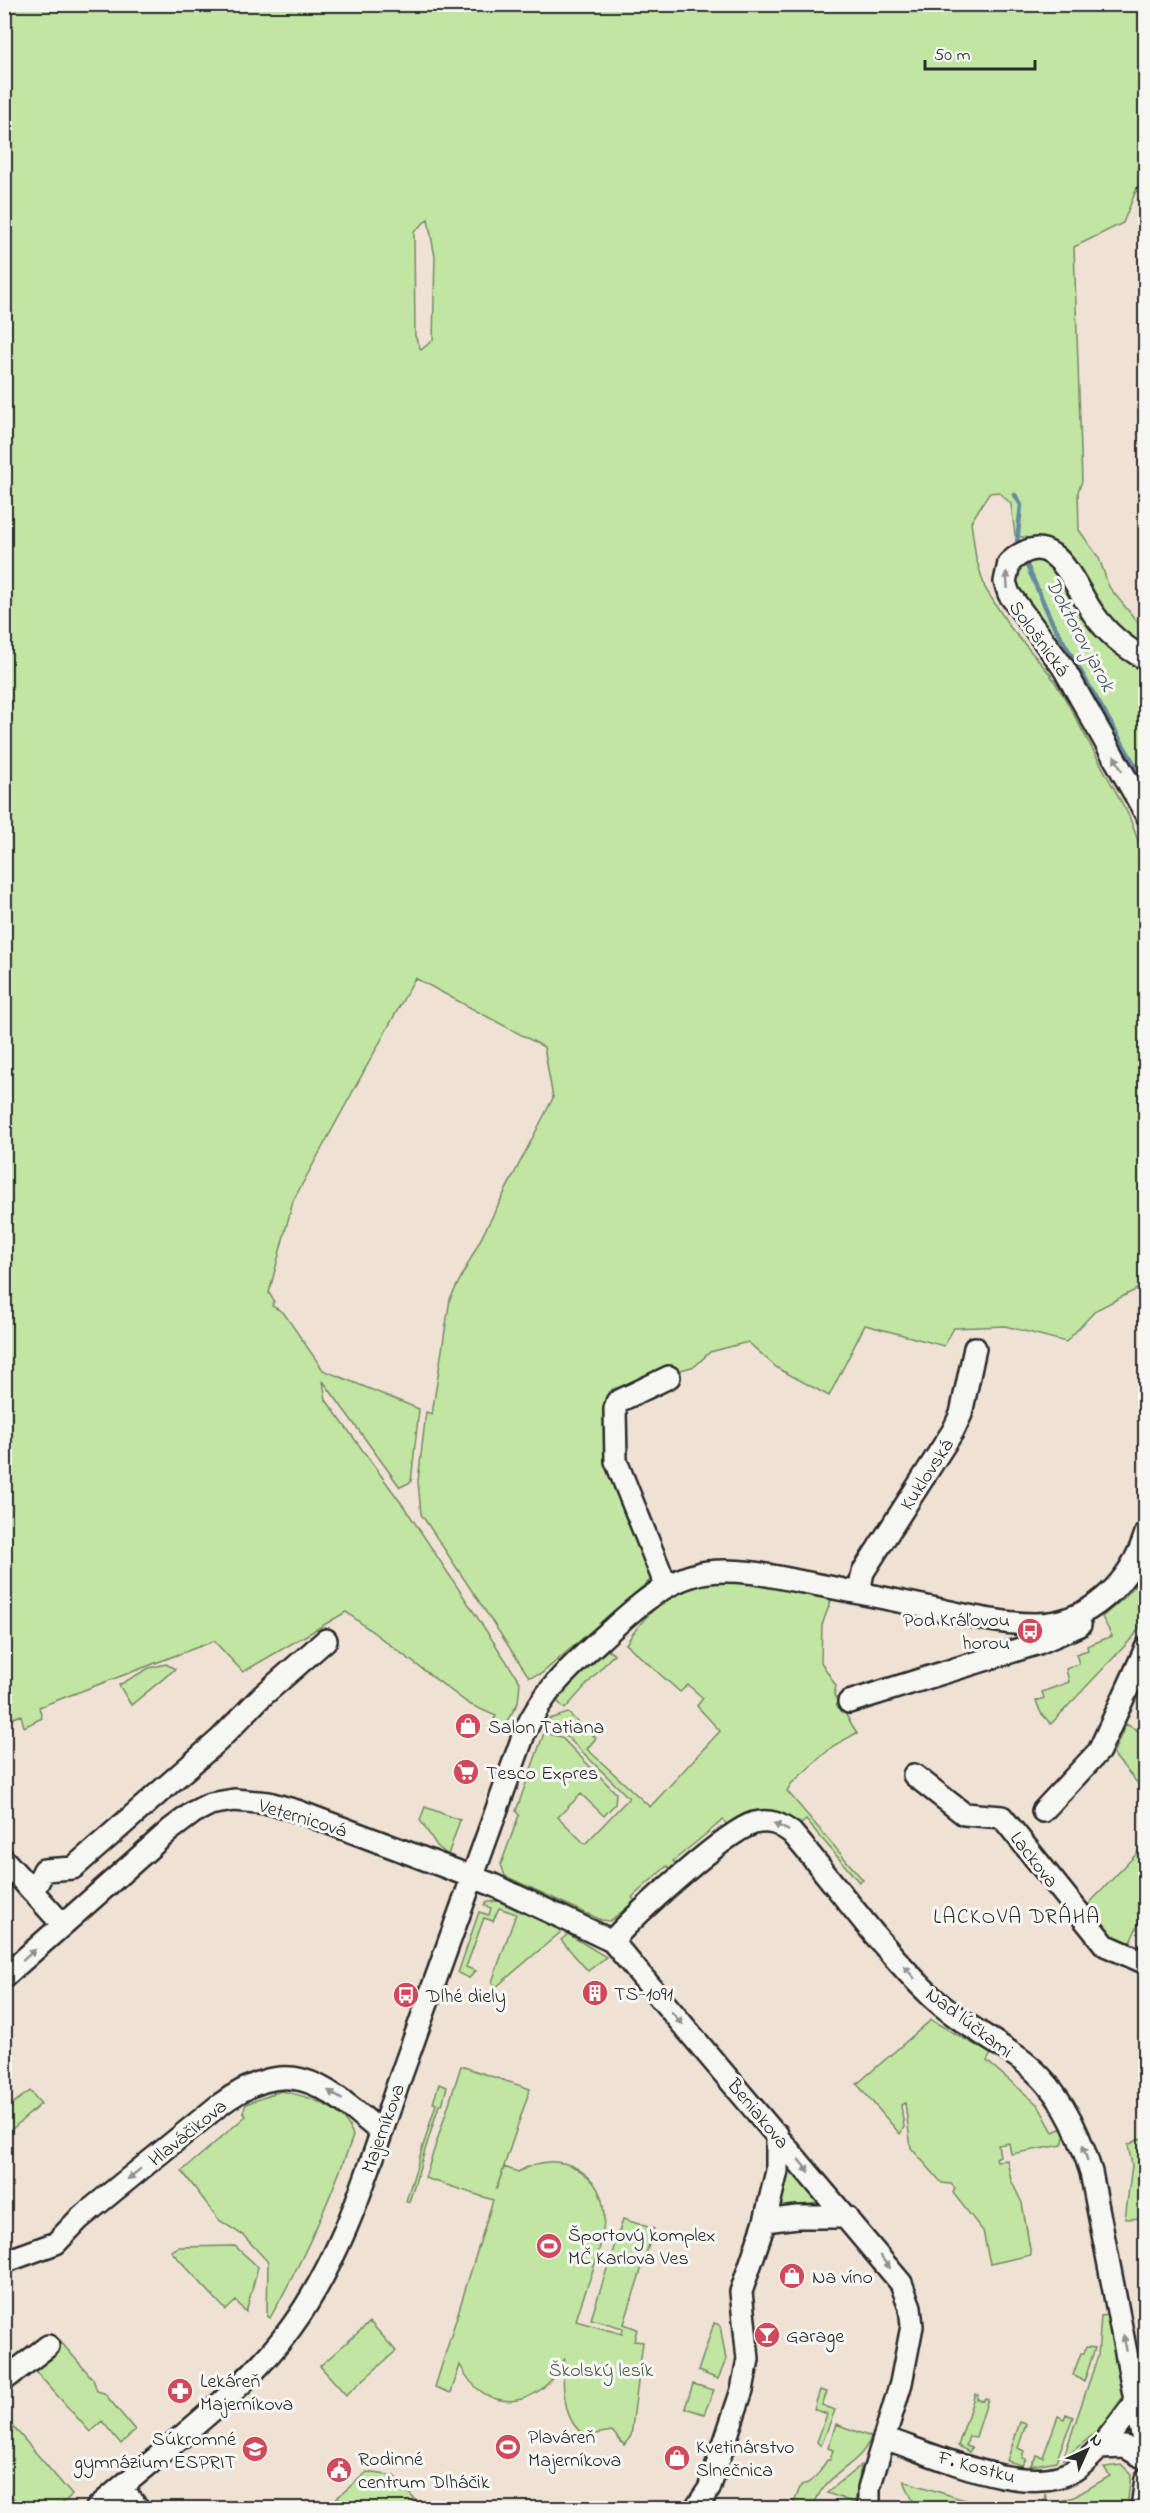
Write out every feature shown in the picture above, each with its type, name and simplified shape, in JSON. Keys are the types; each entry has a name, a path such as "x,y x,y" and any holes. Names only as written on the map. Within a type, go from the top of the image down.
{"street":[{"name":"Sološnická","path":"1146,659 1104,627 1068,569 1056,556 1035,550 1024,552 1009,563 1005,582 1009,594 1063,667 1146,814"},
{"name":"Kuklovská","path":"859,1592 863,1572 953,1431 961,1414 975,1348"},
{"path":"669,1377 617,1402 615,1409 616,1461 666,1586 688,1576 729,1571 759,1573 968,1616 1035,1624 1073,1616 1092,1608"},
{"path":"849,1702 1035,1644 1077,1627 1092,1608 1113,1592 1126,1577 1146,1533"},
{"name":"Majerníkova","path":"97,2508 240,2383 290,2329 326,2271 340,2241 381,2132 508,1774 539,1701 580,1658 622,1620 666,1586"},
{"path":"33,1892 44,1870 73,1868 219,1740 261,1697 326,1640"},
{"path":"1043,1811 1100,1751 1146,1648"},
{"name":"Lackova","path":"914,1775 964,1814 1002,1817 1105,1945 1146,1963"},
{"name":"Veternicová","path":"4,1977 170,1830 194,1812 223,1800 262,1802 297,1811 471,1877"},
{"name":"Nad lúčkami","path":"612,1941 691,1869 741,1829 766,1821 780,1824 792,1833 932,1997 972,2028 1018,2057 1055,2092 1073,2123 1090,2172 1137,2401 1146,2458"},
{"path":"4,1860 33,1892 58,1929"},
{"name":"Beniakova","path":"471,1877 612,1941 902,2283 910,2307 912,2326 901,2383 869,2488 869,2508"},
{"name":"Hlaváčikova","path":"4,2262 56,2243 79,2219 218,2106 240,2091 261,2082 282,2078 316,2084 344,2101 381,2132"},
{"path":"696,2508 709,2489 742,2390 748,2358 741,2292 765,2221 777,2171 777,2134"},
{"path":"765,2221 797,2217 847,2217"},
{"path":"4,2380 48,2346"},
{"name":"F. Kostku","path":"884,2438 986,2472 1032,2480 1059,2476 1077,2468 1099,2448 1137,2401"},
{"path":"1099,2448 1125,2447 1146,2458"},
{"path":"1142,2508 1146,2479"},
{"path":"120,2488 138,2508"}],"green space":[{"path":"5,5 1145,5 1145,177 1141,178 1123,223 1074,247 1082,481 1078,492 1079,530 1099,558 1109,587 1145,631 1145,646 1124,630 1106,611 1079,566 1062,546 1050,540 1015,535 1011,504 999,492 989,493 971,522 976,558 985,588 1010,627 1050,674 1063,695 1129,816 1144,857 1145,1285 1096,1310 1066,1342 1005,1326 954,1328 944,1346 865,1325 829,1396 777,1368 748,1342 710,1352 695,1366 612,1389 611,1462 656,1575 541,1674 529,1677 421,1514 418,1481 426,1412 432,1414 450,1299 553,1098 544,1047 415,978 293,1201 269,1293 274,1301 272,1306 283,1312 323,1370 419,1409 411,1482 400,1487 323,1381 326,1400 407,1511 520,1682 518,1703 499,1734 489,1728 496,1716 469,1704 346,1612 243,1672 214,1641 39,1707 42,1718 24,1727 21,1715 5,1721","holes":["428,219 435,257 433,340 421,350 415,336 414,232"]},
{"path":"1032,558 1046,560 1130,661 1145,670 1145,794 1087,684 1033,615 1018,592 1015,583 1016,574"},
{"path":"1145,1574 1145,1618 1134,1636 1051,1724 1041,1713 1036,1701 1044,1698 1042,1692 1069,1682 1066,1669 1079,1664 1076,1654 1088,1650 1087,1646 1112,1636 1102,1617 1124,1598"},
{"path":"718,1582 773,1586 832,1598 822,1625 821,1662 836,1686 834,1695 857,1733 833,1746 791,1784 787,1791 863,1880 859,1882 806,1820 797,1827 730,1828 723,1820 673,1861 680,1870 675,1873 667,1866 632,1897 635,1901 610,1921 601,1920 505,1876 501,1864 519,1815 516,1811 544,1733 561,1737 616,1793 615,1804 604,1816 581,1794 558,1817 585,1844 629,1798 549,1719 568,1713 596,1738 587,1749 650,1807 720,1731 697,1706 703,1698 688,1685 680,1692 626,1644 643,1620 664,1601 689,1588"},
{"path":"604,1648 614,1654 565,1709 552,1696"},
{"path":"166,1664 175,1669 131,1705 119,1685 149,1668"},
{"path":"1126,1724 1145,1735 1145,1792 1113,1754"},
{"path":"425,1807 460,1820 448,1855 437,1846 420,1820"},
{"path":"1145,1845 1145,1921 1140,1920 1127,1949 1119,1948 1083,1910"},
{"path":"498,1901 562,1931 496,1987 492,1982 516,1914 499,1908 493,1921 484,1918 466,1967 476,1971 469,1978 458,1973 479,1912 489,1915 491,1908 484,1905 487,1902"},
{"path":"568,1934 606,1957 588,1971 561,1940"},
{"path":"931,2020 991,2054 987,2061 1038,2105 1053,2132 1062,2128 1065,2134 1062,2145 1011,2154 1009,2143 998,2145 1000,2156 996,2158 997,2161 1007,2160 1011,2180 1022,2203 1031,2255 990,2264 983,2231 953,2193 955,2188 951,2184 942,2183 911,2148 905,2103 901,2105 904,2127 900,2134 857,2084"},
{"name":"Školský lesík","path":"461,2066 530,2089 496,2190 504,2167 518,2172 532,2165 554,2162 576,2168 593,2182 602,2199 604,2218 602,2239 576,2321 622,2334 623,2328 591,2319 623,2219 654,2229 624,2324 637,2329 634,2341 643,2342 631,2436 624,2445 612,2431 588,2434 579,2430 573,2423 565,2401 563,2377 565,2358 555,2375 543,2388 529,2396 514,2400 499,2400 484,2394 471,2382 460,2365 451,2393 435,2387 493,2200 425,2178"},
{"path":"439,2084 447,2087 442,2105 439,2105 409,2202 406,2201 436,2104 433,2103"},
{"path":"30,2091 41,2104 5,2135 5,2109"},
{"path":"281,2091 302,2096 334,2110 349,2126 353,2136 316,2229 270,2318 267,2316 268,2262 244,2236 219,2220 182,2171 246,2116 243,2112 246,2104"},
{"path":"1145,2136 1145,2218 1125,2219 1132,2165 1128,2145"},
{"path":"789,2160 826,2202 775,2208 784,2185"},
{"path":"235,2246 258,2267 246,2312 236,2301 226,2310 171,2251 179,2247"},
{"path":"1107,2315 1122,2398 1100,2429 1063,2459 1098,2356 1101,2316"},
{"path":"370,2322 396,2351 346,2395 320,2366"},
{"path":"714,2323 720,2325 726,2360 718,2379 698,2371"},
{"path":"60,2341 93,2379 97,2391 104,2393 135,2430 121,2444 102,2421 90,2432 30,2365"},
{"path":"1086,2347 1095,2348 1084,2382 1073,2375 1081,2353 1084,2353"},
{"path":"693,2384 714,2390 704,2414 685,2408"},
{"path":"820,2390 827,2392 822,2405 835,2410 821,2446 817,2442 827,2414 814,2409"},
{"path":"975,2394 978,2395 977,2399 983,2401 985,2398 988,2399 976,2437 969,2436 966,2446 972,2448 969,2452 958,2446"},
{"path":"1066,2414 1073,2417 1056,2461 1030,2466 1037,2455 1043,2457 1058,2416 1064,2419"},
{"path":"5,2417 72,2495 57,2508 22,2508 5,2488"},
{"path":"1020,2422 1026,2424 1018,2448 1024,2451 1022,2458 1026,2459 1022,2465 1007,2461"},
{"path":"836,2424 871,2437 859,2456 825,2486 813,2508 792,2508 801,2485 817,2476 827,2460 830,2460 833,2450 828,2448"},
{"path":"861,2465 855,2503 827,2493"},
{"path":"1122,2465 1131,2474 1127,2508 1043,2508 1045,2494 1048,2505 1074,2497 1110,2476 1104,2467"},
{"path":"367,2472 394,2476 422,2508 325,2508"},
{"path":"904,2481 971,2502 969,2508 916,2508"}],"waterway":[{"name":"Doktorov jarok","path":"1015,495 1021,505 1017,543"},
{"name":"Doktorov jarok","path":"1025,561 1052,622 1146,784"}],"place":[{"name":"Pod Kráľovou horou","path":"1030,1631"},
{"name":"Salon Tatiana","path":"468,1726"},
{"name":"Tesco Expres","path":"466,1772"},
{"name":"TS-1091","path":"595,1993"},
{"name":"Dlhé diely","path":"406,1995"},
{"name":"Športový komplex MČ Karlova Ves","path":"549,2246"},
{"name":"Na víno","path":"792,2276"},
{"name":"Garage","path":"767,2335"},
{"name":"Lekáreň Majerníkova","path":"180,2391"},
{"name":"Plaváreň Majerníkova","path":"508,2447"},
{"name":"Súkromné gymnázium ESPRIT","path":"255,2449"},
{"name":"Kvetinárstvo Slnečnica","path":"677,2458"},
{"name":"Rodinné centrum Dlháčik","path":"339,2470"}],"district":[{"name":"LACKOVA DRÁHA","path":"1017,1916"}]}
